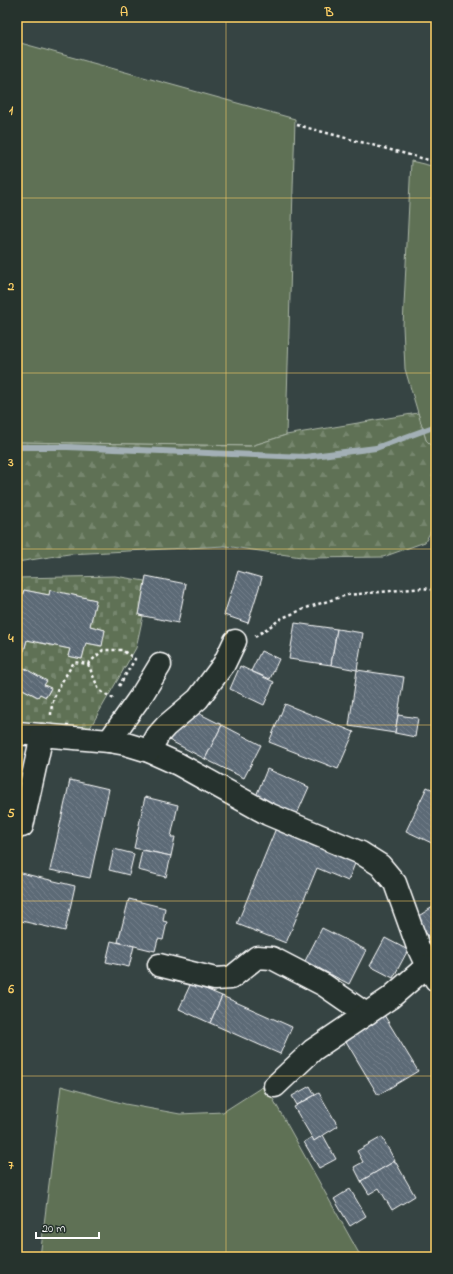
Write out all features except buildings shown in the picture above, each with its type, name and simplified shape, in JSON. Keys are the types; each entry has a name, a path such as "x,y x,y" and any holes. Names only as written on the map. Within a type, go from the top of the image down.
{"street":[{"path":"148,751 158,735 166,726 198,699 243,640"},
{"path":"108,741 144,693 160,665"},
{"path":"17,732 47,727 126,744 148,751 178,764 268,814 361,853 380,865 395,883 418,947 432,973 390,998 313,1050 275,1086"},
{"path":"22,826 47,727"},
{"path":"159,965 214,979 231,978 257,957 272,958 324,985 366,1014"}],"path":[{"path":"297,125 436,162"},
{"path":"243,640 282,618 309,607 347,595 423,588 436,590"},
{"path":"88,664 103,650 122,650 135,658 109,704"},
{"path":"47,727 54,697 74,662 88,664"},
{"path":"88,664 99,690 108,696"}],"green space":[{"path":"17,42 295,119 286,435 251,446 17,442"},
{"path":"411,161 436,167 436,450 426,440 405,369 403,326"},
{"path":"418,413 426,440 436,450 436,522 425,542 383,557 308,558 225,546 69,554 17,562 17,442 251,446 286,435"},
{"path":"115,576 145,581 139,615 143,616 136,648 87,733 17,726 17,686 37,697 40,694 46,697 51,689 44,685 46,681 17,664 17,650 24,651 27,640 70,649 68,656 82,659 86,643 101,646 105,630 90,626 96,600 50,590 49,595 24,590 21,599 17,598 17,578"},
{"path":"61,1086 125,1104 180,1114 223,1112 262,1087 273,1099 361,1257 40,1257"}],"waterway":[{"path":"17,447 67,447 305,457 376,448 436,426"}]}
